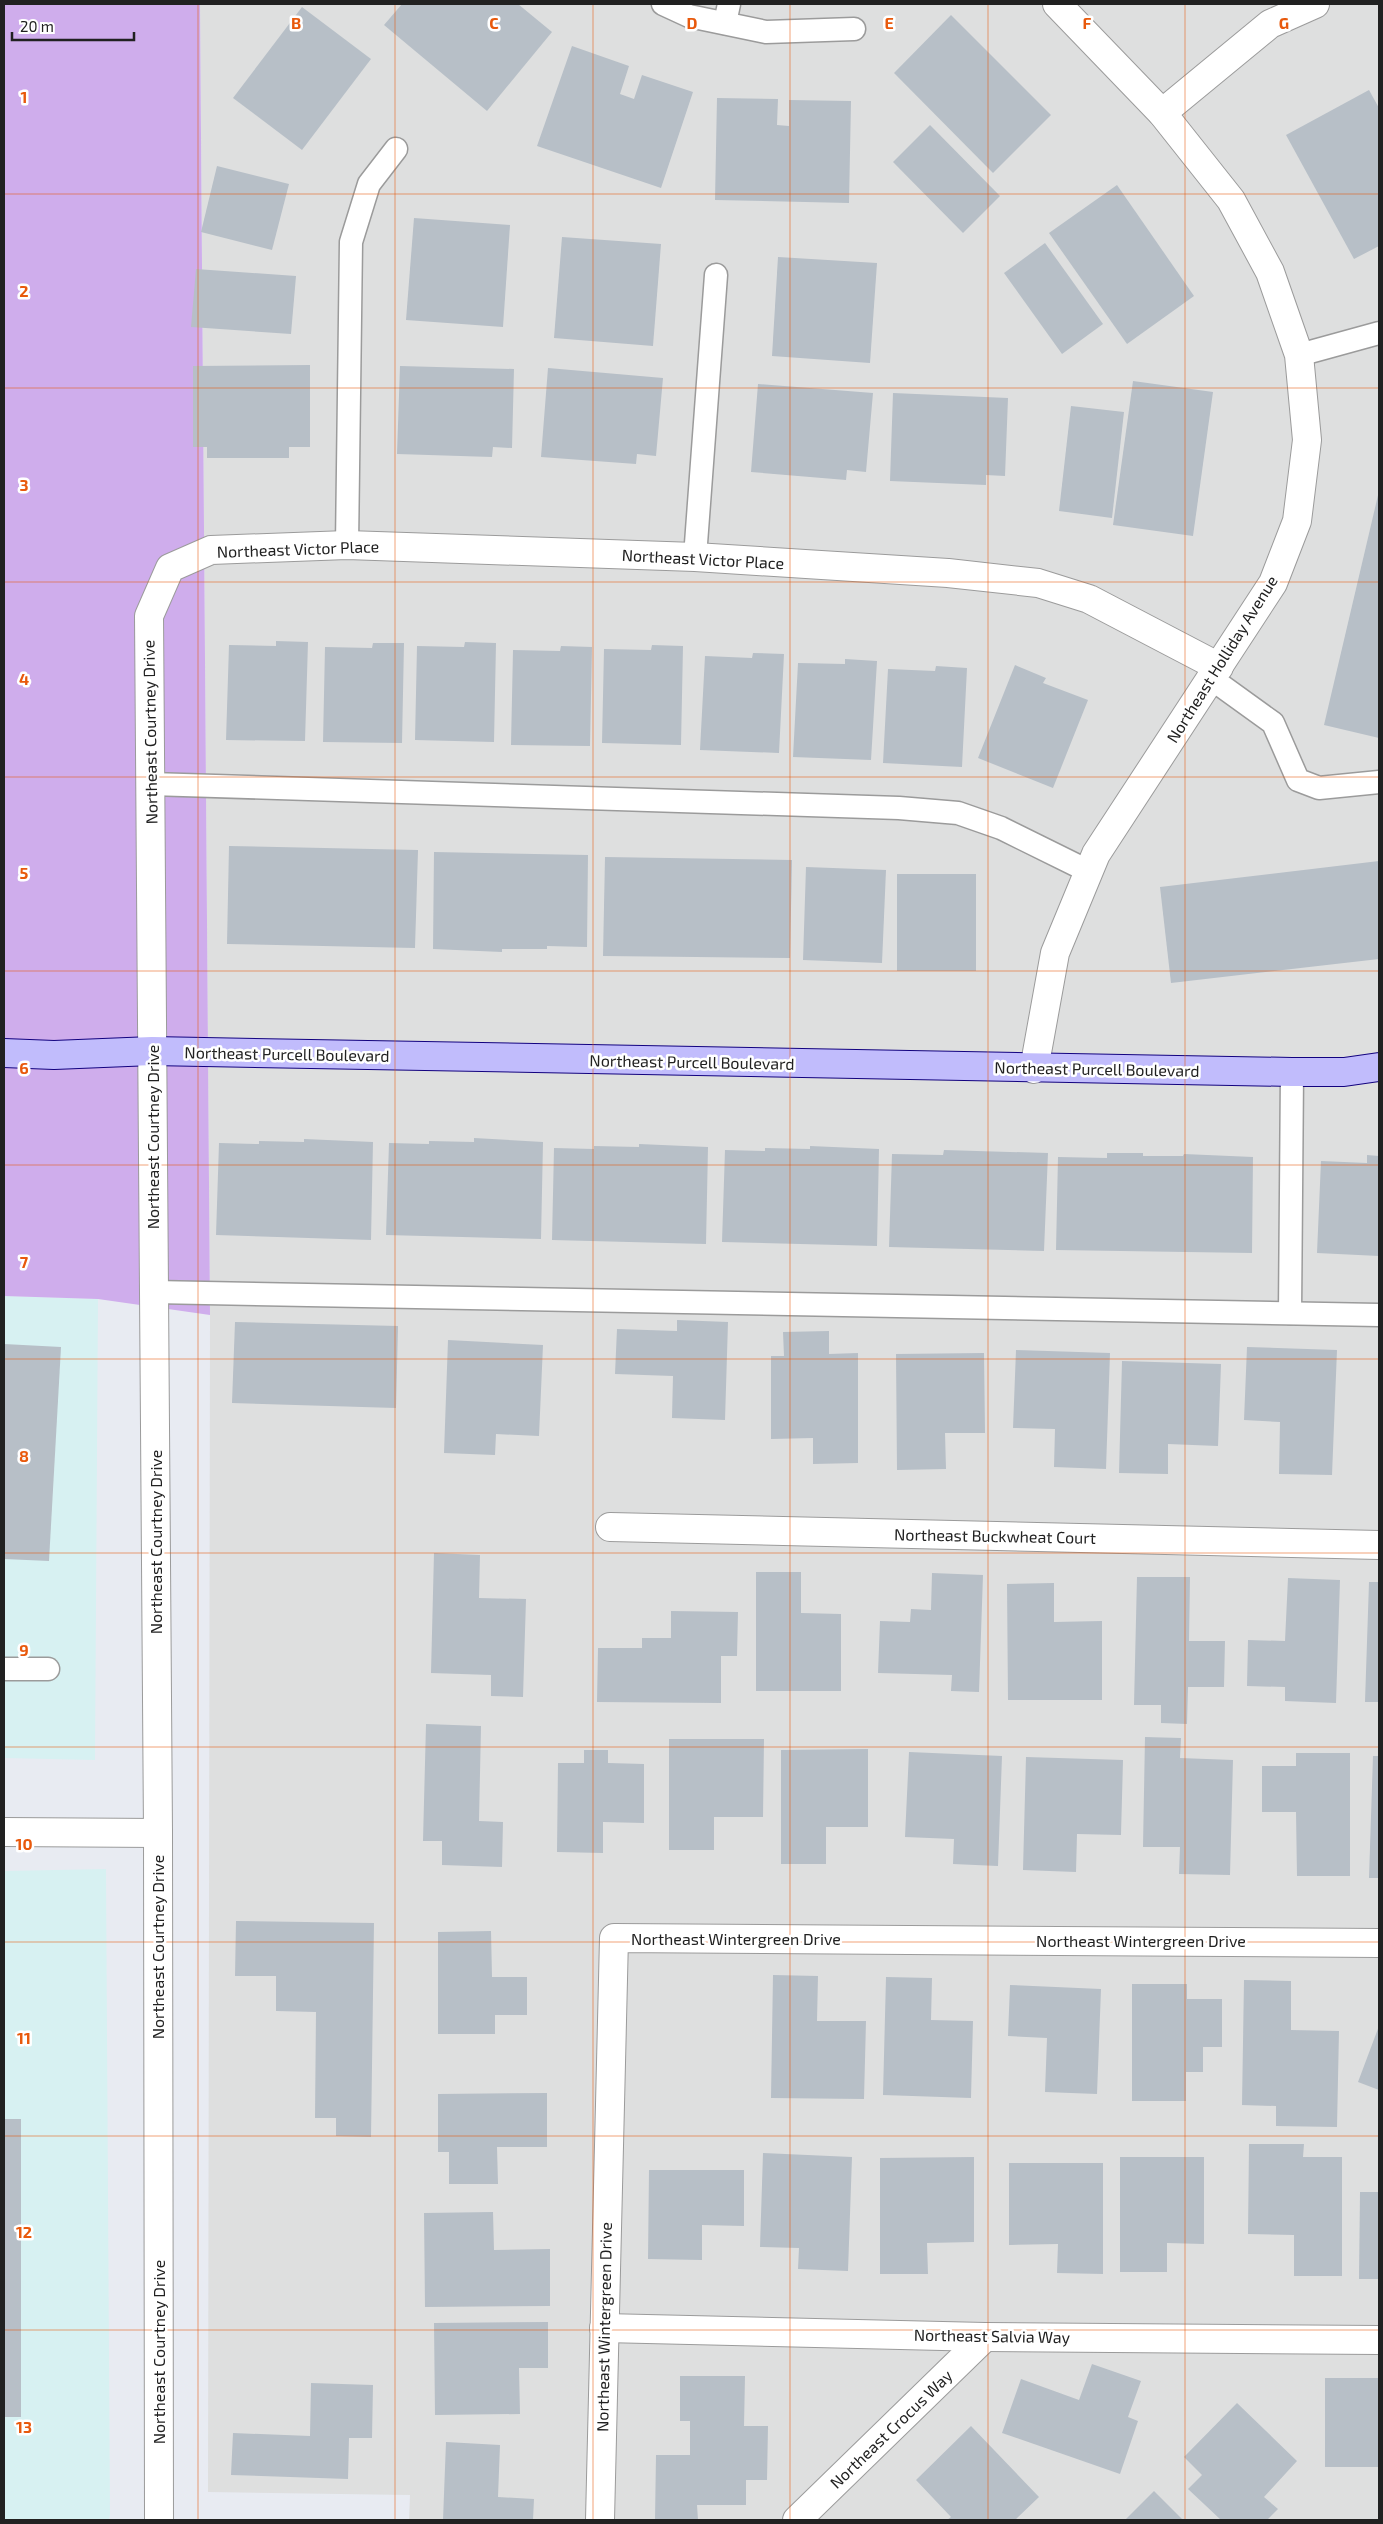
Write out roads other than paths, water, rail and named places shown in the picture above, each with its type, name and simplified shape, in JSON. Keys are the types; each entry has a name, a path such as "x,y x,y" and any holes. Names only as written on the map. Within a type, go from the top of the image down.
{"street":[{"name":"Northeast Holliday Avenue","path":"1034,1069 1055,953 1088,871 1096,854 1273,583 1297,521 1307,440 1299,355 1270,272 1232,200 1162,113 1056,4"},
{"path":"1162,113 1270,24 1315,4"},
{"name":"Northeast Victor Place","path":"170,568 211,550 347,545 695,557 948,573 1038,583 1089,598 1215,673"},
{"name":"Northeast Courtney Drive","path":"159,2520 158,1834 149,616 170,568"},
{"name":"Northeast Purcell Boulevard","path":"4,1053 54,1054 152,1051 1034,1069 1292,1072 1344,1072 1379,1067"},
{"name":"Northeast Buckwheat Court","path":"610,1527 1379,1545"},
{"path":"4,1832 158,1834"},
{"name":"Northeast Wintergreen Drive","path":"600,2520 614,1938 1379,1943"},
{"name":"Northeast Salvia Way","path":"604,2328 985,2337 1379,2340"},
{"name":"Northeast Crocus Way","path":"797,2520 985,2337"}],"lane":[{"path":"663,4 689,16 727,14 766,32 854,29"},
{"path":"347,545 351,242 369,184 396,149"},
{"path":"695,557 716,275"},
{"path":"1299,355 1379,333"},
{"path":"1215,673 1273,723 1298,780 1319,788 1379,782"},
{"path":"151,784 889,808 958,813 1001,828 1088,871"},
{"path":"1290,1313 1292,1072"},
{"path":"154,1292 1379,1315"},
{"path":"4,1669 48,1669"}]}
